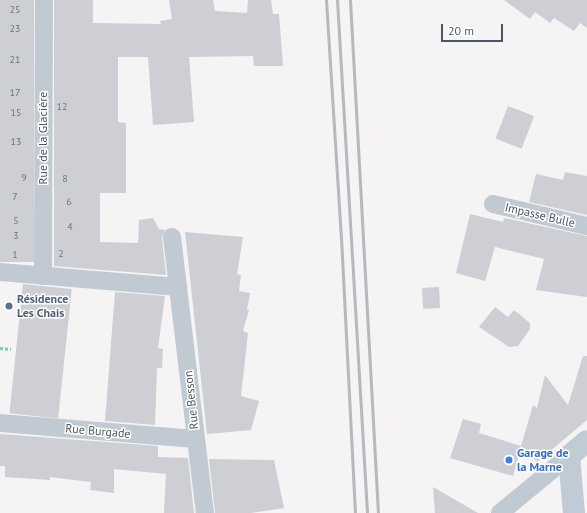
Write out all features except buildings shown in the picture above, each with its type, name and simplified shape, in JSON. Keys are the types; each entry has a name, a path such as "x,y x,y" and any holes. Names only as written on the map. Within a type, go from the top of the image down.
{"main road":[{"path":"574,513 569,456 587,441"}],"street":[{"name":"Rue de la Glacière","path":"43,276 44,0"},
{"name":"Impasse Bulle","path":"494,204 587,226"},
{"name":"Rue Besson","path":"172,237 195,440 205,513"},
{"path":"0,272 178,287"},
{"name":"Rue Burgade","path":"0,423 195,440"},
{"path":"500,513 569,456"}],"path":[{"path":"0,348 10,349"}],"railway":[{"path":"326,0 341,237 355,513"},
{"path":"337,0 367,513"},
{"path":"350,0 378,513"}],"place":[{"name":"Résidence Les Chais","path":"9,306"},
{"name":"Garage de la Marne","path":"509,460"}]}
